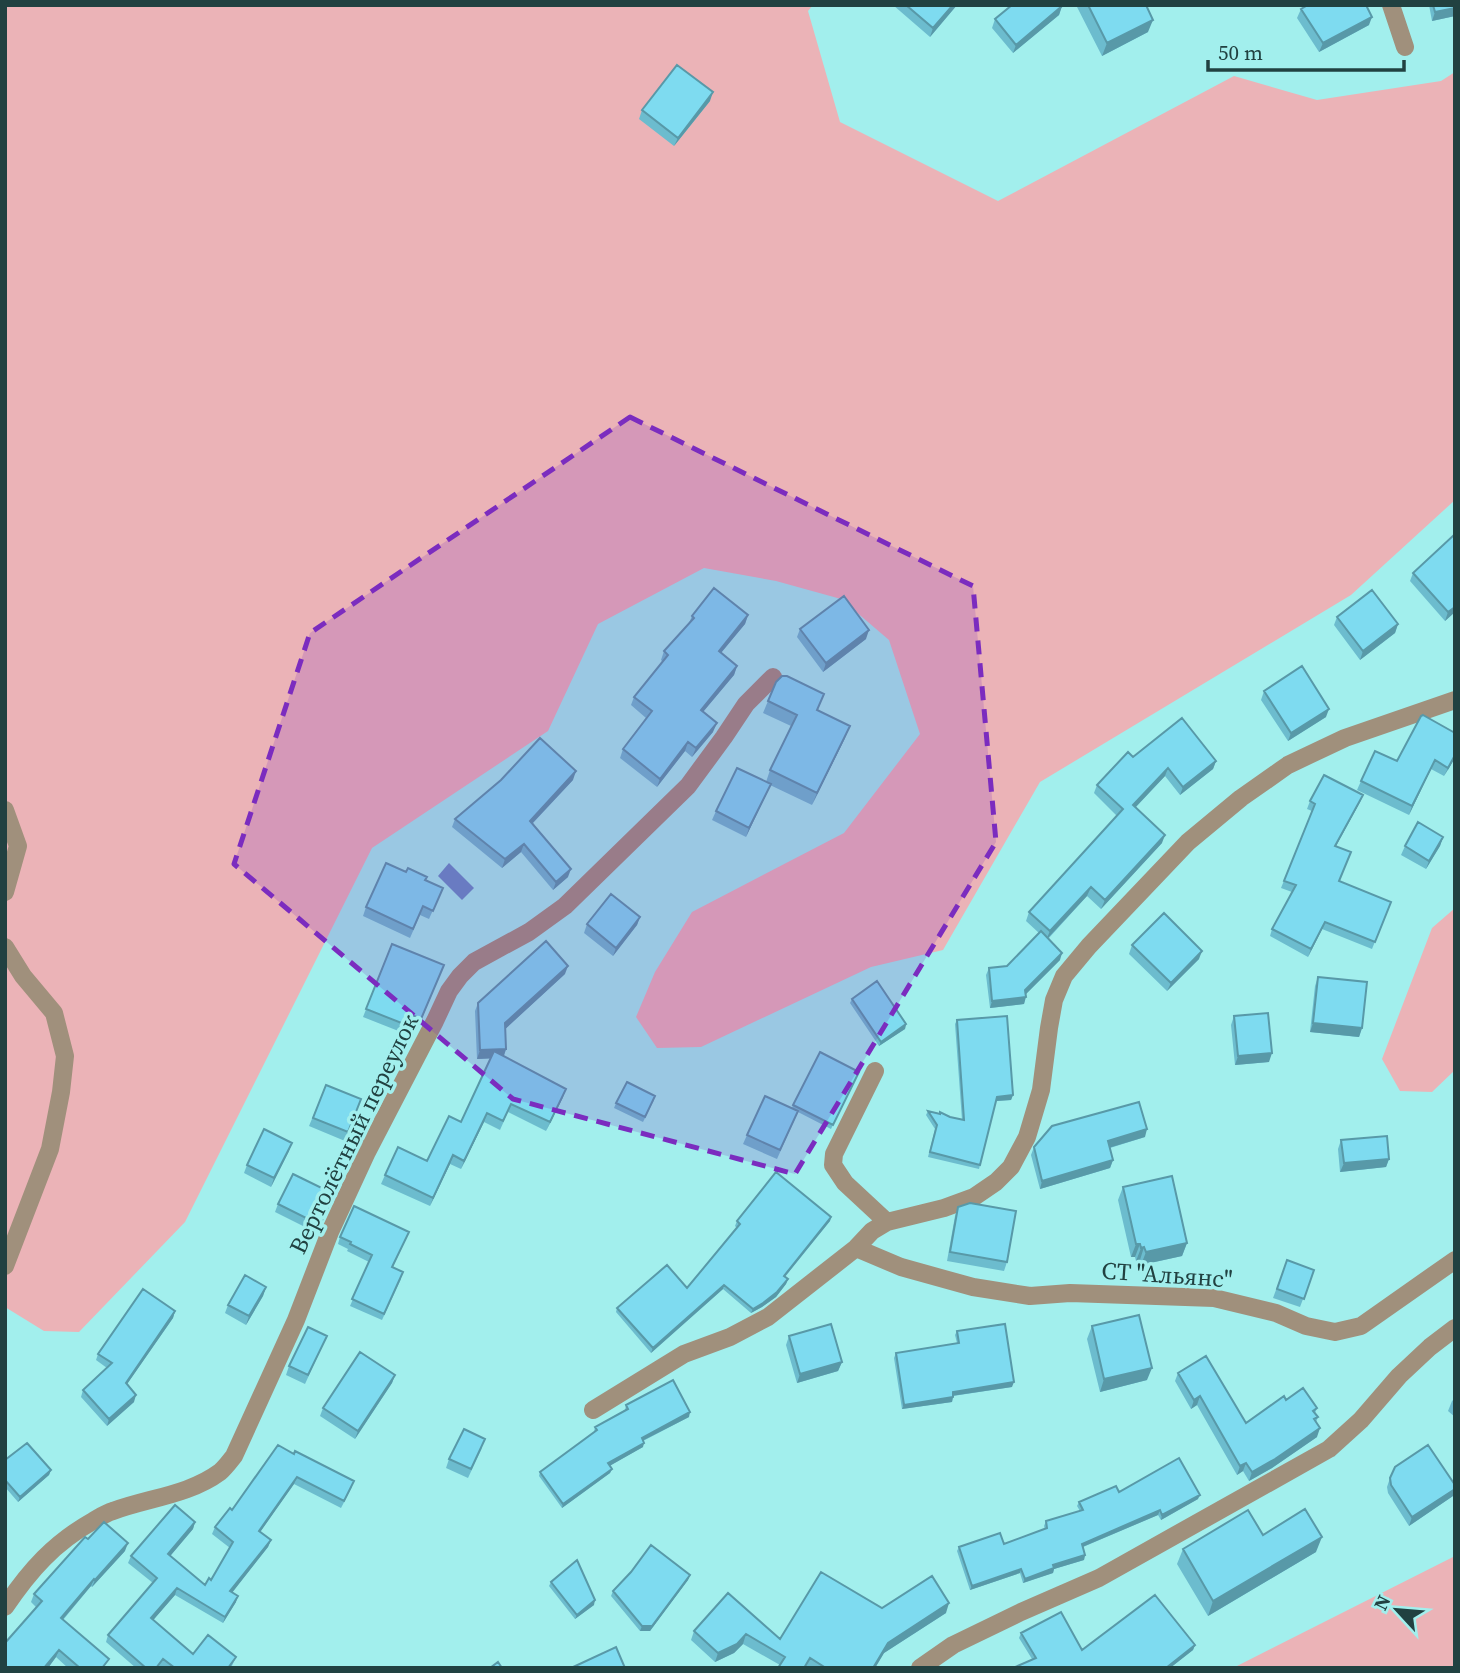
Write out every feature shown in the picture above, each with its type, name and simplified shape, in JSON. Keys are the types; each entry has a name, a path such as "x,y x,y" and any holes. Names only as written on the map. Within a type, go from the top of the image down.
{"street":[{"path":"1391,5 1405,47"},
{"name":"Вертолётный переулок","path":"5,1607 42,1559 72,1533 111,1511 166,1496 203,1482 221,1471 234,1456 296,1320 330,1232 449,991 474,962 529,932 565,906 688,786 746,704 773,677"},
{"path":"593,1410 684,1354 730,1337 768,1317 856,1248 872,1231 887,1222 944,1208 974,1197 996,1182 1011,1167 1027,1137 1041,1090 1054,1000 1064,976 1188,842 1241,798 1288,765 1345,738 1455,700"},
{"path":"5,810 18,846 5,892"},
{"path":"5,947 23,976 54,1013 65,1056 50,1149 5,1266"},
{"path":"874,1071 834,1154 833,1166 845,1183 887,1222"},
{"name":"СТ \"Альянс\"","path":"856,1248 901,1268 973,1287 1030,1296 1070,1293 1214,1298 1276,1313 1306,1326 1335,1332 1362,1326 1455,1260"},
{"path":"920,1668 953,1645 1099,1578 1329,1448 1361,1420 1399,1376 1455,1328"}],"highlighted area":[{"path":"630,417 973,586 996,842 795,1174 513,1099 234,864 310,633"}],"shaded area":[{"path":"5,5 813,5 808,11 840,122 998,201 1234,76 1317,100 1441,81 1455,72 1455,500 1351,595 1040,782 943,950 871,967 701,1047 657,1048 636,1017 655,972 692,912 844,833 920,734 889,640 841,599 776,581 704,568 598,624 548,731 372,848 185,1222 79,1332 44,1331 5,1307"},
{"path":"1455,908 1455,1070 1432,1092 1400,1091 1382,1059 1432,928"},
{"path":"1455,1556 1455,1668 1233,1668"}],"water":[{"path":"449,863 474,888 462,900 438,876"}],"building":[{"path":"906,5 953,5 933,28"},
{"path":"1012,5 1062,6 1016,45 995,19"},
{"path":"1088,5 1146,5 1153,20 1107,43"},
{"path":"1308,5 1366,5 1372,17 1323,43 1301,9"},
{"path":"1433,5 1455,5 1455,8 1435,12"},
{"path":"677,65 713,92 678,138 642,110"},
{"path":"1455,534 1455,607 1448,612 1413,573"},
{"path":"714,588 748,615 719,651 737,666 701,710 717,723 696,748 688,742 660,779 623,749 652,711 634,697 668,655 664,651 694,618 692,616"},
{"path":"1372,590 1398,624 1363,651 1337,617"},
{"path":"844,596 869,630 826,663 800,629"},
{"path":"1302,666 1329,709 1291,733 1264,691"},
{"path":"782,676 824,694 817,710 850,726 817,793 770,770 797,715 768,701 776,682"},
{"path":"1423,715 1455,733 1455,755 1448,768 1435,760 1412,806 1361,781 1375,751 1397,761"},
{"path":"1182,718 1216,761 1183,787 1168,768 1133,805 1165,835 1105,900 1091,887 1050,931 1029,912 1123,809 1097,785 1128,752 1133,757"},
{"path":"540,738 576,771 530,821 571,869 556,882 524,844 505,859 455,819 501,780"},
{"path":"737,768 771,784 749,828 716,811"},
{"path":"1324,775 1363,795 1335,846 1351,852 1339,881 1391,902 1375,942 1325,922 1311,949 1272,929 1296,885 1284,881 1315,804 1310,801"},
{"path":"1418,822 1443,837 1429,861 1405,846"},
{"path":"386,863 406,872 408,868 443,888 433,911 423,906 413,929 366,907"},
{"path":"611,894 640,917 616,948 587,924"},
{"path":"1164,913 1202,951 1171,983 1132,945"},
{"path":"1041,931 1062,953 1025,990 1026,997 992,1001 989,968 1007,966"},
{"path":"546,941 568,966 505,1023 506,1049 480,1050 478,1003"},
{"path":"392,944 444,965 421,1019 408,1013 404,1024 366,1009"},
{"path":"1318,977 1367,982 1362,1028 1313,1023"},
{"path":"877,981 906,1024 881,1042 852,999"},
{"path":"1268,1013 1272,1053 1238,1056 1234,1016"},
{"path":"1007,1016 1013,1095 997,1097 980,1165 930,1152 937,1125 928,1111 964,1120 957,1020"},
{"path":"494,1051 566,1089 550,1122 511,1104 503,1121 487,1113 464,1161 453,1155 433,1198 385,1175 398,1147 427,1161 449,1116 461,1122"},
{"path":"820,1052 859,1072 833,1125 793,1105"},
{"path":"627,1082 655,1096 645,1117 616,1103"},
{"path":"326,1085 361,1099 348,1132 313,1118"},
{"path":"765,1096 798,1111 780,1150 747,1135"},
{"path":"1139,1102 1147,1129 1108,1141 1113,1160 1042,1181 1034,1147 1052,1126"},
{"path":"264,1129 292,1143 274,1178 247,1165"},
{"path":"1387,1136 1389,1159 1344,1163 1341,1140"},
{"path":"776,1172 831,1217 784,1276 788,1279 777,1292 753,1309 724,1285 653,1348 617,1308 667,1265 687,1288 740,1224 737,1221"},
{"path":"293,1174 334,1194 320,1225 278,1204"},
{"path":"1172,1176 1187,1243 1146,1252 1144,1247 1136,1244 1123,1187"},
{"path":"970,1203 1016,1211 1007,1262 950,1252 958,1207"},
{"path":"354,1206 409,1232 392,1267 403,1272 384,1314 352,1299 372,1255 340,1237"},
{"path":"1287,1260 1314,1270 1304,1299 1277,1289"},
{"path":"245,1275 266,1287 249,1316 228,1305"},
{"path":"143,1289 175,1311 126,1383 136,1395 109,1419 83,1390 112,1363 98,1354"},
{"path":"1139,1315 1152,1368 1104,1379 1092,1326"},
{"path":"831,1324 842,1362 800,1374 789,1336"},
{"path":"1005,1324 1014,1382 953,1392 953,1397 904,1405 896,1353 959,1343 957,1331"},
{"path":"308,1327 327,1336 308,1375 289,1366"},
{"path":"360,1352 395,1375 358,1431 323,1408"},
{"path":"1206,1356 1246,1423 1284,1396 1286,1400 1303,1388 1317,1408 1313,1411 1318,1417 1314,1419 1320,1428 1252,1472 1246,1463 1240,1466 1200,1396 1194,1400 1178,1373"},
{"path":"673,1380 690,1412 642,1438 644,1443 608,1463 612,1469 563,1504 540,1472 597,1430 595,1427 628,1409 626,1405"},
{"path":"464,1429 485,1439 471,1469 449,1459"},
{"path":"27,1443 51,1470 20,1497 6,1481 5,1483 5,1460"},
{"path":"278,1445 354,1481 344,1501 297,1477 259,1531 271,1540 230,1591 238,1596 225,1617 177,1588 151,1618 193,1654 208,1635 236,1657 228,1668 175,1668 163,1659 156,1668 146,1668 108,1635 157,1578 131,1556 175,1505 195,1522 168,1554 205,1585 209,1578 211,1580 233,1542 215,1527 230,1508 232,1510"},
{"path":"1428,1445 1455,1489 1412,1517 1391,1485 1390,1478 1395,1467"},
{"path":"1179,1458 1200,1495 1162,1515 1160,1510 1082,1544 1085,1555 1053,1565 1054,1568 1025,1579 1021,1569 972,1586 959,1547 1000,1533 1004,1544 1047,1528 1046,1521 1083,1510 1079,1502 1116,1486 1119,1492"},
{"path":"1305,1509 1322,1537 1213,1601 1183,1549 1248,1510 1263,1535"},
{"path":"104,1522 128,1543 61,1618 109,1659 102,1668 80,1668 59,1650 44,1668 5,1668 5,1643 42,1601 34,1594 85,1537 88,1539"},
{"path":"651,1545 690,1575 652,1626 642,1626 613,1591"},
{"path":"577,1560 595,1600 577,1615 551,1582"},
{"path":"821,1572 882,1608 932,1576 949,1603 888,1643 873,1668 826,1668 810,1658 804,1668 778,1668 785,1657 746,1634 737,1644 718,1653 694,1631 728,1593 780,1639"},
{"path":"1155,1595 1195,1645 1166,1668 1013,1668 1036,1658 1021,1633 1061,1612 1082,1650"},
{"path":"616,1647 625,1668 571,1668"},
{"path":"498,1662 502,1668 490,1668"}]}
